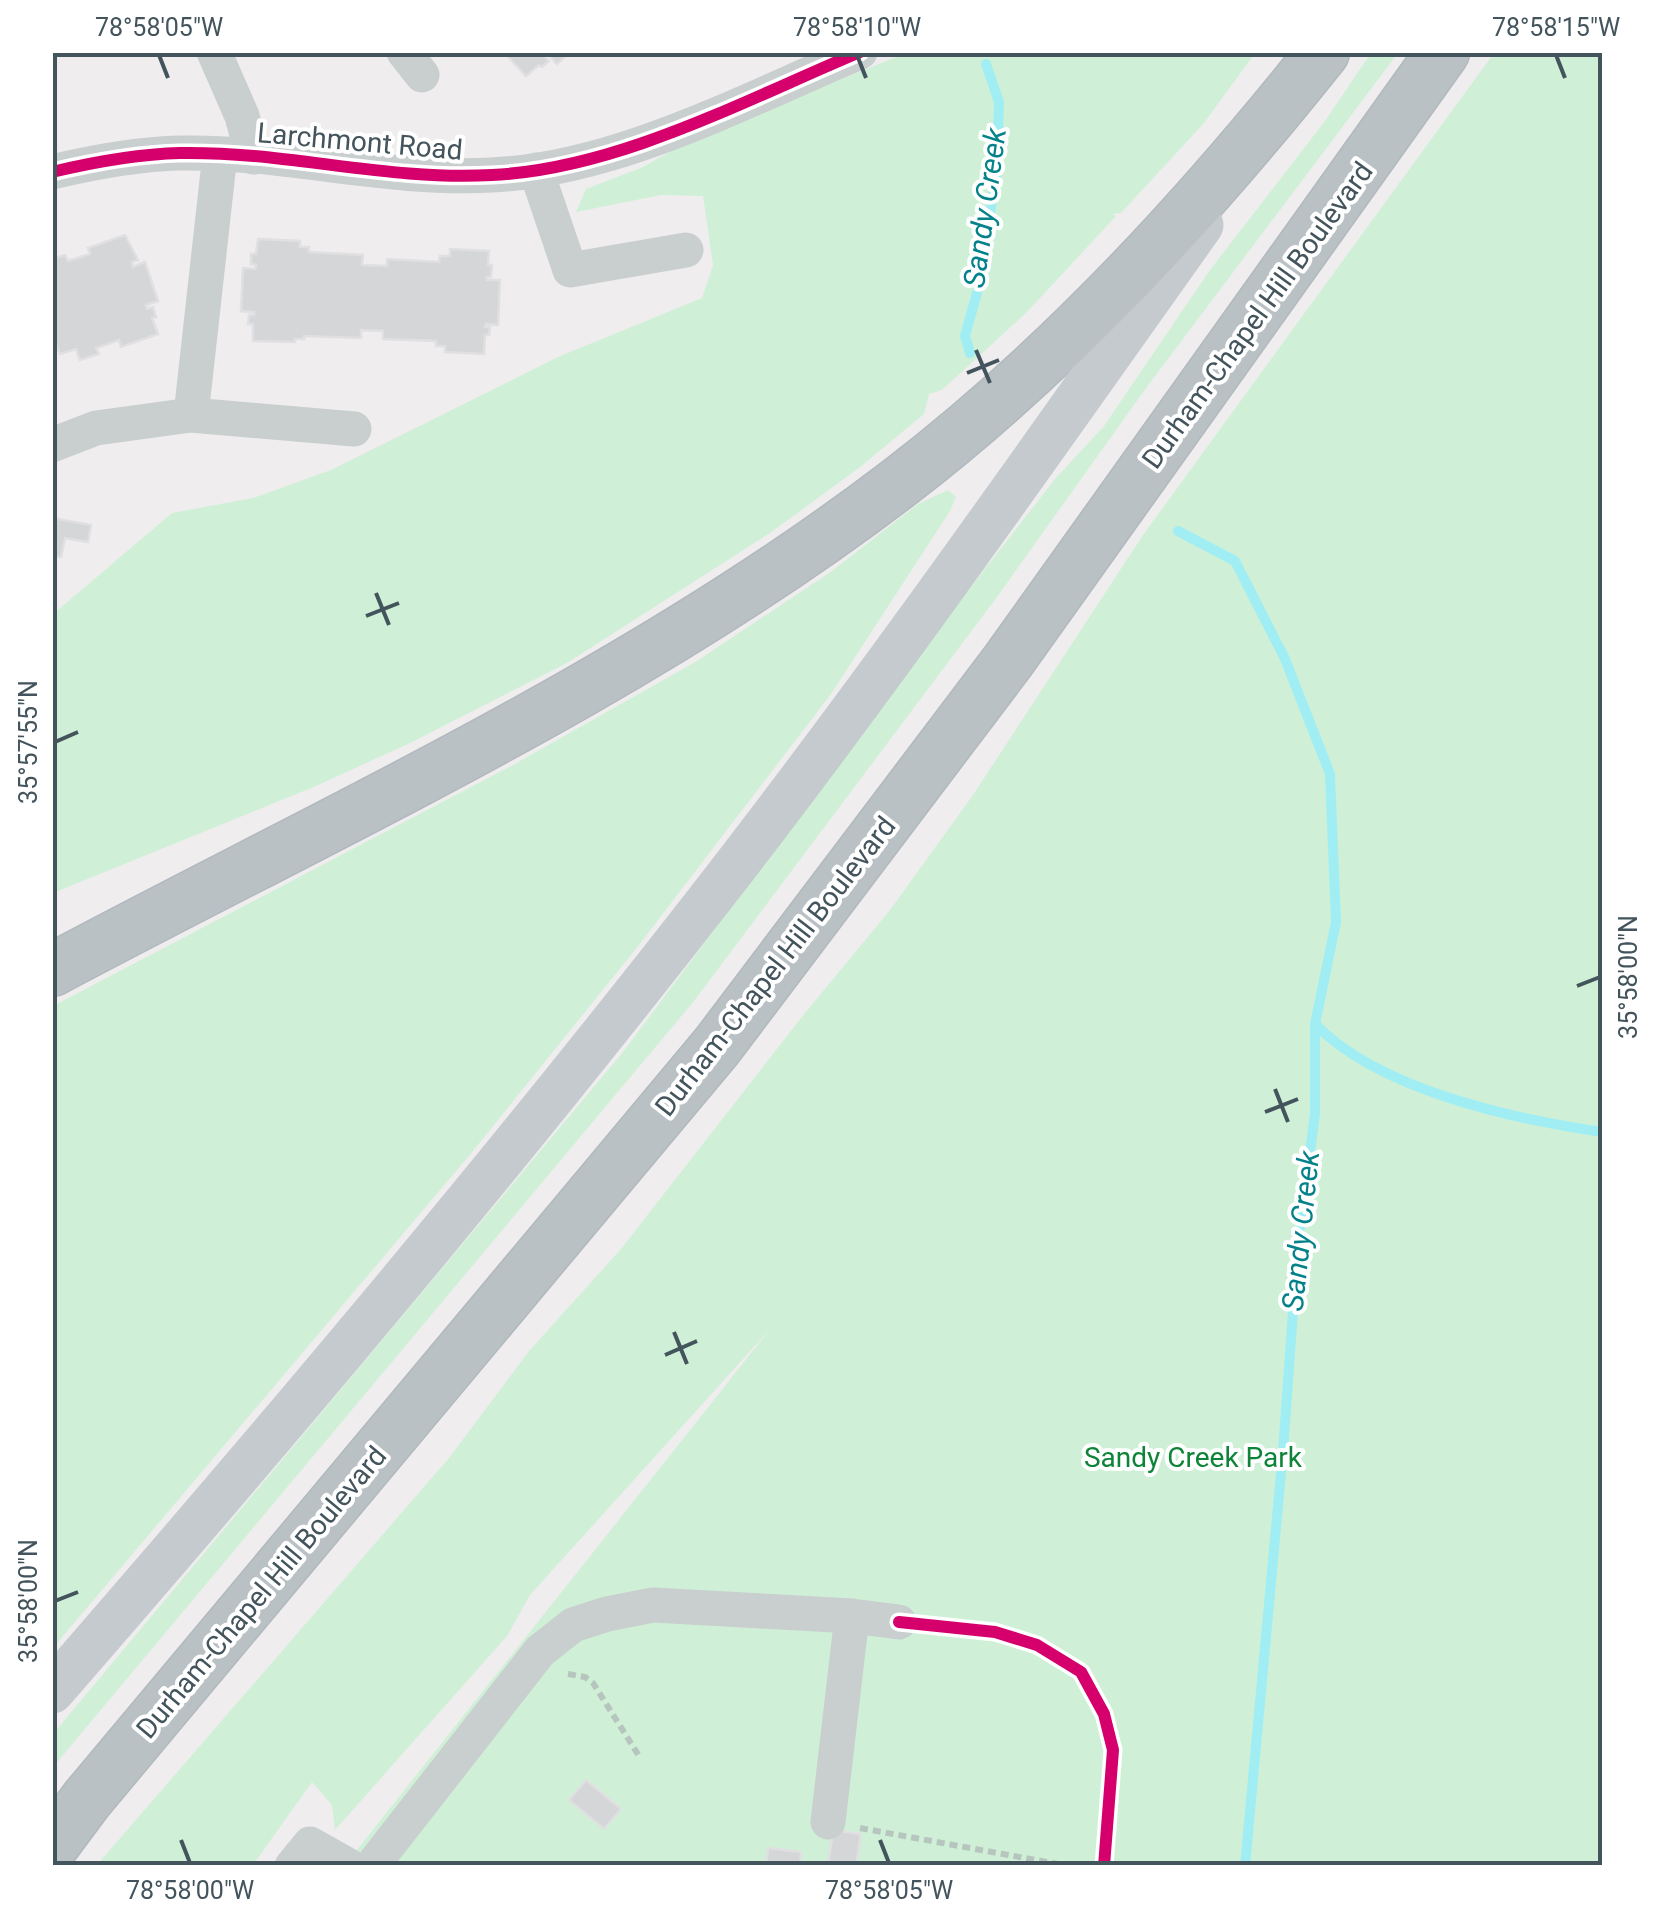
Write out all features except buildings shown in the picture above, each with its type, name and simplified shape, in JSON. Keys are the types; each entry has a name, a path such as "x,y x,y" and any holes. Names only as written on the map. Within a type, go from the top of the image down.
{"highway":[{"path":"52,970 633,660 898,484 1000,399 1179,223 1247,148 1324,52"},
{"name":"Durham-Chapel Hill Boulevard","path":"52,1842 717,1046 1008,661 1292,269 1443,52"},
{"path":"52,934 461,749 478,746"}],"main road":[{"path":"52,1691 526,1130 718,888 978,538 1324,52"}],"street":[{"path":"191,415 242,116 214,52"},
{"name":"Larchmont Road","path":"52,172 138,156 236,156 416,175 492,175 536,170 577,162 661,135 860,52"},
{"path":"536,170 570,270 686,250"},
{"path":"52,445 96,428 191,415 354,429"},
{"path":"372,1866 540,1650 573,1625 653,1605 899,1622"},
{"path":"844,1825 852,1616"},
{"path":"301,1855 349,1866"}],"path":[{"path":"560,1677 571,1674 593,1682 639,1756"},
{"path":"844,1825 1070,1866"}],"green space":[{"path":"906,53 1255,53 1204,123 1121,213 1113,214 1116,216 1027,312 942,390 929,394 924,414 770,533 567,663 410,743 316,786 53,893 52,615 172,513 253,498 331,470 558,357 702,298 713,265 703,196 661,195 576,212 586,189 643,167 689,141"},
{"path":"1371,53 1398,53 694,1001 53,1767 53,1734 623,1052 956,606 1055,479 1104,426 1210,270 1325,121"},
{"name":"Sandy Creek Park","path":"1494,53 1602,53 1602,1865 345,1865 771,1328 530,1595 507,1636 335,1830 332,1805 312,1782 253,1865 96,1866 449,1458 529,1351 621,1249 890,910 973,795 1143,535"},
{"path":"948,490 956,497 950,511 831,694 639,945 473,1151 53,1648 53,1006 513,765 697,661 832,571 918,504"}],"waterway":[{"name":"Sandy Creek","path":"970,353 965,336 977,293 997,170 999,102 986,64"},
{"name":"Sandy Creek","path":"1178,531 1235,561 1285,659 1330,774 1336,922 1315,1024 1315,1114 1298,1241 1245,1866"},
{"path":"1315,1024 1342,1047 1410,1084 1489,1110 1602,1132"}],"cycle path":[{"path":"52,172 116,159 180,153 258,156 453,176 539,170 586,160 680,129 860,52"},
{"path":"899,1622 995,1632 1037,1645 1081,1672 1104,1714 1113,1750 1104,1866"}]}
